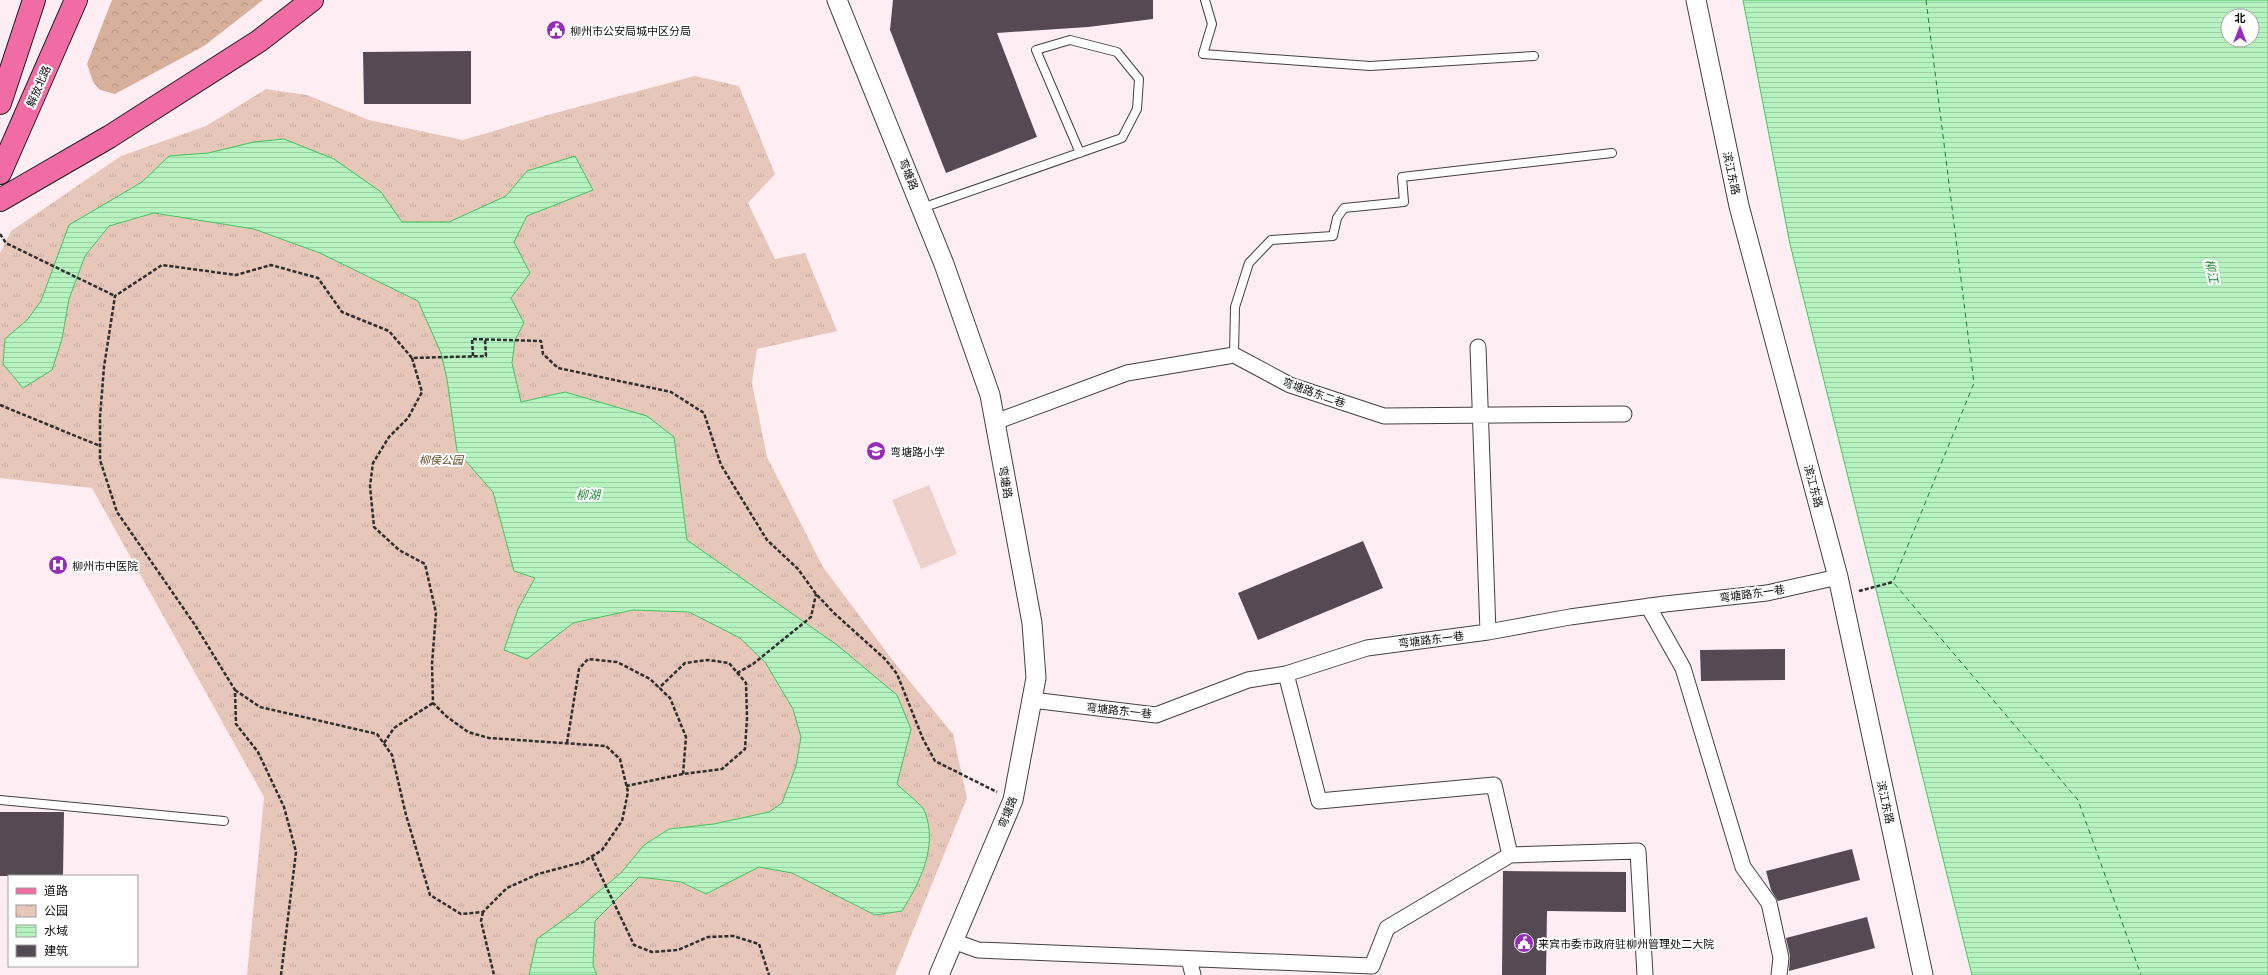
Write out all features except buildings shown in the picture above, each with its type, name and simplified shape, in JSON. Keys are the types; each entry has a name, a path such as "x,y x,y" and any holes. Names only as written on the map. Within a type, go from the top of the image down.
{"main road":[{"path":"0,103 34,0"},
{"name":"解放北路","path":"0,173 76,0"},
{"path":"0,200 109,136 259,41 312,0"}],"street":[{"name":"弯塘路","path":"837,0 944,264 990,395 1032,623 1036,678 1013,800 939,975"},
{"name":"滨江东路","path":"1696,0 1739,206 1838,577 1923,975"},
{"path":"1478,346 1488,632"},
{"name":"弯塘路东二巷","path":"1234,355 1290,385 1384,416 1624,414"},
{"path":"995,422 1127,373 1234,355"},
{"name":"弯塘路东一巷","path":"1032,700 1156,715 1248,680 1286,674 1367,648 1488,632 1648,606 1767,593 1838,577"},
{"path":"1648,606 1683,668 1743,867 1769,902 1781,958 1779,975"},
{"path":"1286,674 1319,801 1494,785 1510,855"},
{"path":"953,941 978,950 1189,959 1375,971 1387,928 1510,855 1638,851 1645,975"},
{"path":"1189,959 1193,975"}],"lane":[{"path":"1205,0 1212,24 1203,54 1370,66 1534,56"},
{"path":"922,208 1080,153 1122,138 1137,109 1139,79 1117,52 1070,40 1036,50 1080,153"},
{"path":"1234,355 1235,307 1249,263 1271,240 1333,236 1337,218 1344,208 1404,202 1402,177 1612,153"},
{"path":"0,800 224,821"}],"path":[{"path":"0,234 6,243 49,266 115,296"},
{"path":"162,265 236,275 271,265 318,278 342,312 389,330 412,358 422,392 408,418 389,437 373,463 370,486 374,527 399,550 425,564 436,613 432,664 433,703 446,716 468,732 489,738 606,746 620,759 628,792 622,821 602,850 583,862 538,874 507,888 482,912 461,914 430,895 406,815 392,755 377,734 260,707 235,690 195,625 117,512 100,460 104,367 115,296 162,265"},
{"path":"473,356 472,339 520,339 541,341 543,354 558,368 671,392 704,413 721,465 767,540 798,569 816,594 855,633 885,659 897,674 923,739 935,761 1013,800"},
{"path":"412,358 486,356 485,339"},
{"path":"0,405 100,446"},
{"path":"1842,596 1893,582"},
{"path":"737,673 753,664 810,617 816,594"},
{"path":"567,743 579,669 588,659 617,662 650,679 670,698 686,737 683,774"},
{"path":"626,786 683,774 722,769 745,749 747,718 746,683 729,662 708,660 685,662 659,688"},
{"path":"235,690 236,724 258,752 284,807 296,852 281,975"},
{"path":"384,743 394,728 433,703"},
{"path":"592,857 634,945 652,952 678,950 708,937 733,936 759,944 769,975"},
{"path":"482,912 482,921 494,975"}],"green space":[{"path":"112,0 263,0 204,46 115,94 100,90 93,82 87,64"},
{"name":"柳侯公园","path":"695,76 739,86 775,174 748,203 775,259 805,253 837,331 757,349 752,383 767,457 823,567 894,662 953,734 967,798 895,975 247,975 264,797 92,488 0,478 0,253 11,231 121,156 206,126 266,89 307,95 369,120 463,140 555,113"}],"shaded area":[{"path":"929,485 957,554 921,569 892,500"}],"water":[{"name":"柳江","path":"1743,0 2268,0 2268,975 1972,975 1790,244"},
{"name":"柳湖","path":"284,139 334,159 381,192 402,222 449,222 506,196 527,171 575,156 593,190 527,216 514,242 530,273 511,298 524,323 515,340 512,363 521,402 565,392 647,416 674,437 687,540 837,645 897,695 911,729 897,784 917,802 925,812 929,838 928,851 921,876 902,911 875,915 792,873 759,867 706,894 681,882 639,877 595,921 593,965 597,975 529,975 537,939 573,913 621,873 644,845 669,829 714,824 769,812 782,803 796,766 801,737 793,709 765,662 740,638 689,612 633,610 573,623 527,659 504,650 518,609 535,578 514,571 493,492 457,451 447,379 441,353 418,301 320,253 254,229 154,213 109,226 85,256 69,299 62,339 52,370 23,388 3,364 5,339 27,320 41,301 69,225 142,182 169,156 208,153 254,142"}],"ferry route":[{"path":"1926,0 1974,383 1893,582 2078,800 2141,975"}],"place":[{"name":"柳州市公安局城中区分局","path":"556,30"},
{"name":"弯塘路小学","path":"876,451"},
{"name":"柳州市中医院","path":"58,565"},
{"name":"来宾市委市政府驻柳州管理处二大院","path":"1524,943"}]}
